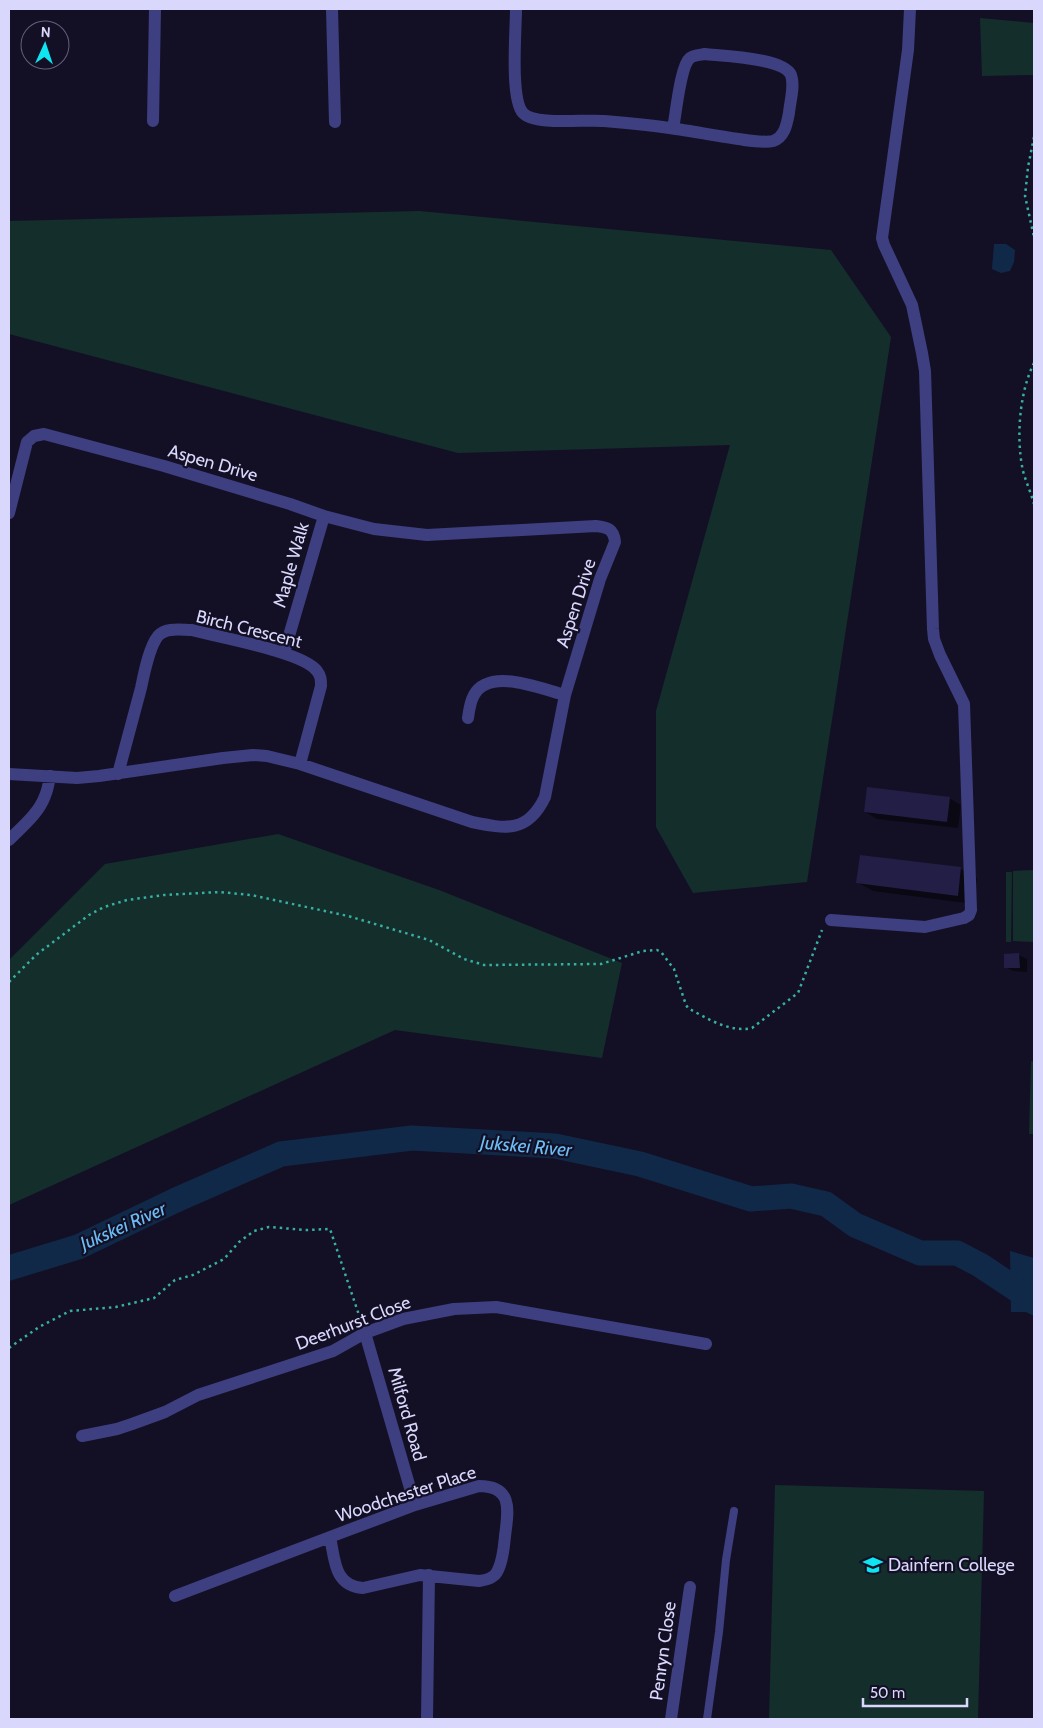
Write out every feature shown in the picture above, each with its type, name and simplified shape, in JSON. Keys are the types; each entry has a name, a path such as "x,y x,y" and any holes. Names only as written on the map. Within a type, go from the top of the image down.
{"street":[{"path":"153,121 155,9"},
{"path":"332,9 335,122"},
{"path":"516,9 515,87 520,109 525,115 543,121 599,120 674,128 754,141 773,141 784,132 788,119 792,85 791,75 787,69 769,62 705,54 689,58 683,72 674,128"},
{"path":"832,920 925,927 964,918 969,915 971,910 964,704 940,655 933,630 925,381 922,353 912,305 882,238 908,50 910,9"},
{"name":"Aspen Drive","path":"9,512 27,442 34,436 44,434 182,472 324,516 374,529 404,534 426,535 596,526 606,527 611,530 615,542 600,578 564,695 545,797 540,808 530,820 518,825 502,826 472,822 300,764 278,758 253,755 77,778 9,774"},
{"name":"Maple Walk","path":"284,653 324,516"},
{"name":"Birch Crescent","path":"118,774 145,669 158,636 168,630 192,630 284,653 303,659 317,670 320,677 318,699 300,764"},
{"path":"468,718 474,694 486,684 494,681 508,680 564,695"},
{"path":"9,840 25,824 40,804 45,796 50,776"},
{"name":"Deerhurst Close","path":"82,1436 118,1429 165,1412 198,1395 333,1351 365,1333 417,1316 454,1309 485,1307 512,1310 706,1344"},
{"name":"Milford Road","path":"365,1333 416,1505"},
{"name":"Woodchester Place","path":"175,1596 330,1537 416,1505 479,1486 488,1486 501,1491 506,1498 508,1508 502,1558 498,1570 492,1577 486,1580 429,1575 408,1577 372,1587 354,1588 339,1577 330,1537"},
{"path":"427,1719 429,1575"},
{"name":"Penryn Close","path":"671,1719 690,1587"}],"lane":[{"path":"706,1719 734,1511"}],"path":[{"path":"1034,137 1025,196 1034,237"},
{"path":"1034,363 1022,396 1020,441 1023,470 1034,504"},
{"path":"9,982 36,955 89,915 104,907 126,900 164,895 220,892 251,895 348,916 429,940 464,959 484,965 602,964 649,950 657,950 661,952 674,969 688,1008 709,1019 745,1030 752,1028 797,995 823,928 826,923 832,920"},
{"path":"9,1348 39,1327 70,1312 116,1308 154,1298 175,1280 193,1275 224,1259 239,1242 254,1231 269,1227 306,1230 330,1229 365,1333"}],"green space":[{"path":"980,18 1034,23 1034,75 982,76"},
{"path":"419,211 831,250 891,337 807,882 693,893 656,827 656,711 730,445 458,453 9,334 9,221"},
{"path":"278,834 439,890 622,963 602,1058 395,1030 9,1205 9,960 105,864"},
{"path":"1034,870 1034,942 1013,941 1013,871"},
{"path":"1006,872 1012,872 1011,942 1006,942"},
{"path":"1031,1061 1034,1062 1034,1134 1029,1134"},
{"path":"775,1485 984,1491 978,1719 769,1719"}],"water":[{"path":"994,244 1006,244 1015,250 1014,262 1010,271 1001,273 992,269"},
{"path":"1010,1251 1034,1258 1034,1316 1026,1312 1011,1312"}],"building":[{"path":"867,787 950,797 947,822 864,812"},
{"path":"860,855 961,867 958,896 856,883"},
{"path":"1019,953 1020,968 1004,968 1004,954"}],"waterway":[{"name":"Jukskei River","path":"9,1268 78,1247 176,1200 281,1154 412,1138 555,1146 640,1164 751,1199 791,1196 826,1204 855,1225 920,1253 957,1253 980,1265 1034,1301"}],"place":[{"name":"Dainfern College","path":"873,1565"}]}
